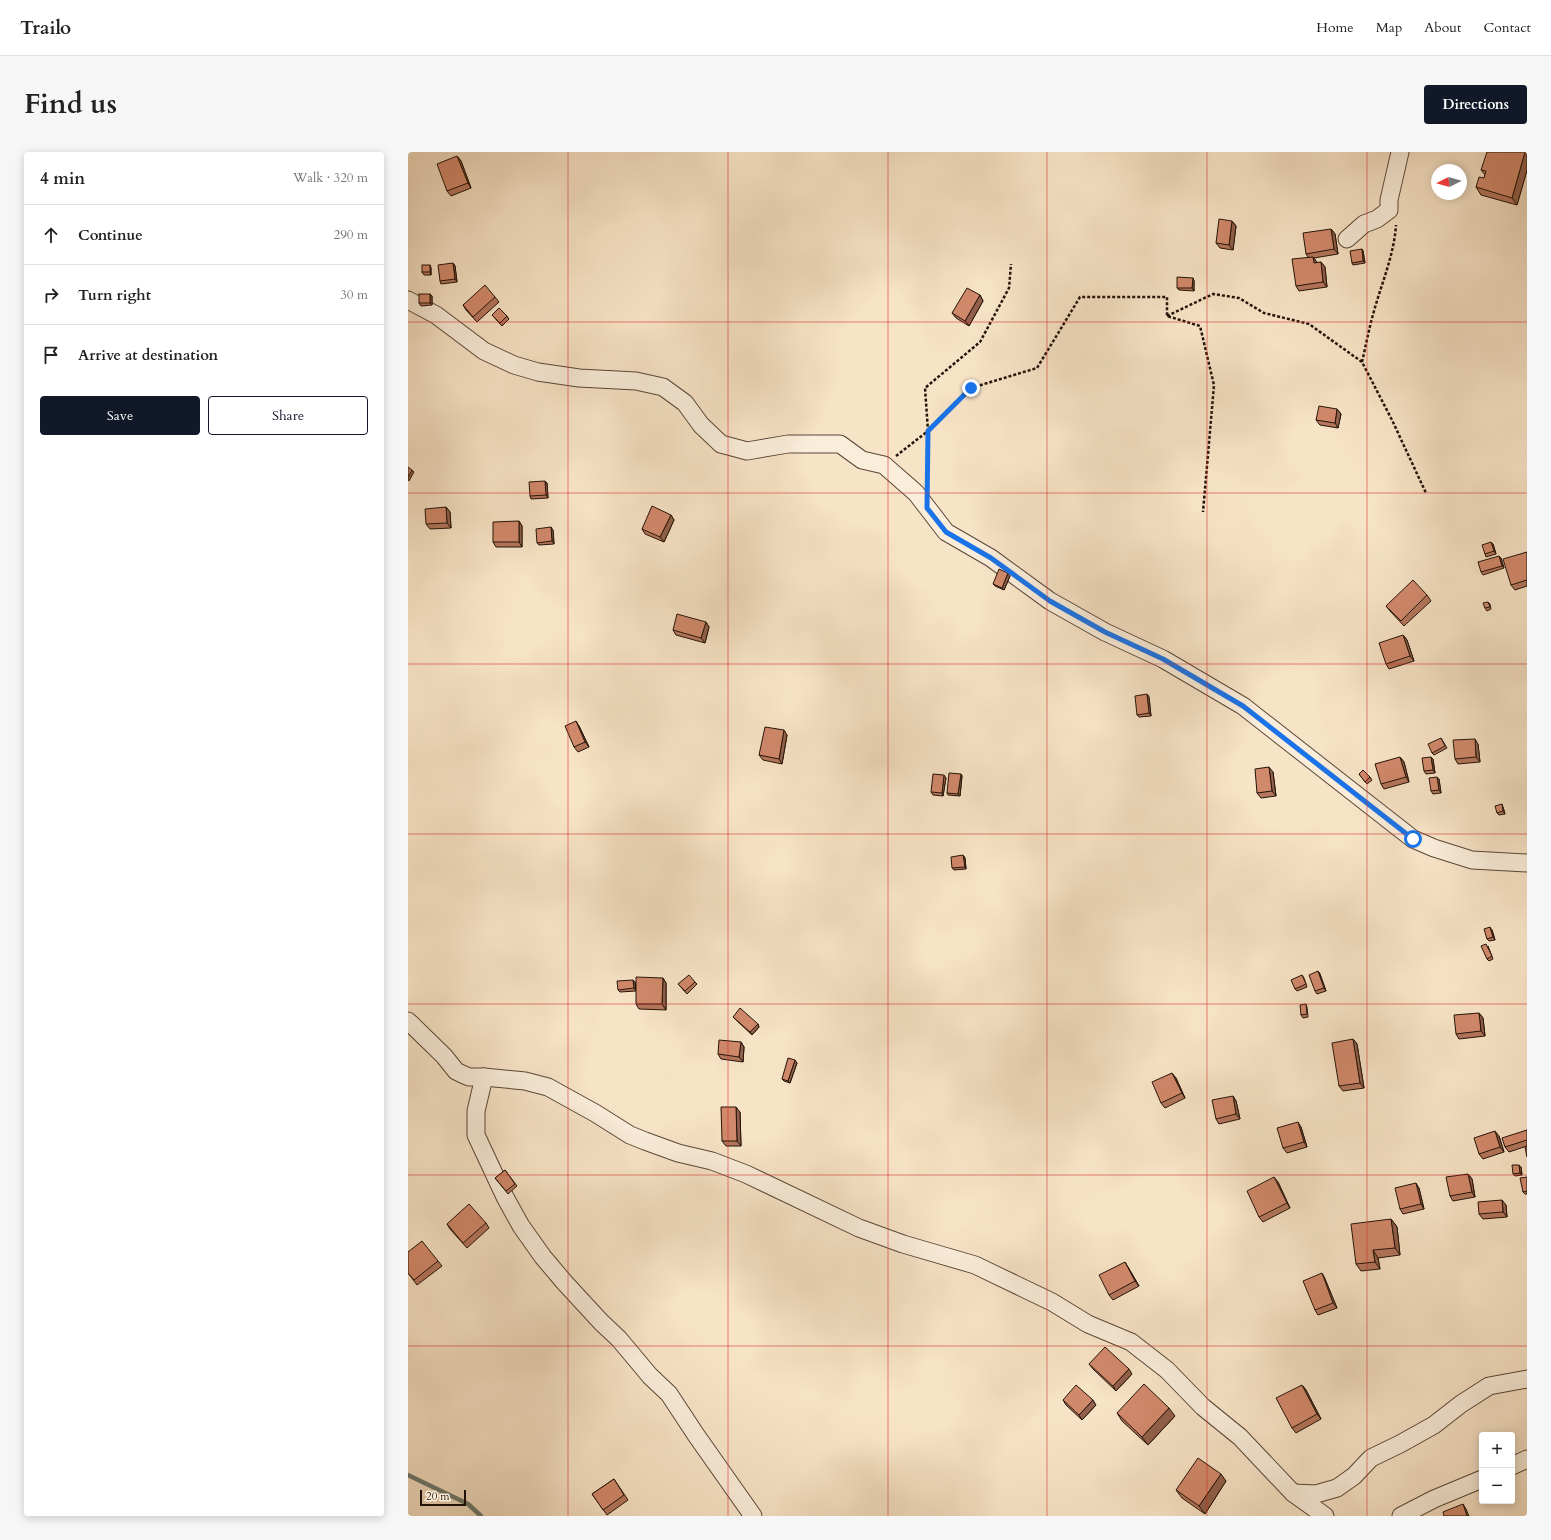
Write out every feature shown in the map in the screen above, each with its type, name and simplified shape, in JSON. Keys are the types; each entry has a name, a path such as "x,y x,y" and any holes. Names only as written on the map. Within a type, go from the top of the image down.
{"street":[{"path":"1347,239 1364,224 1377,219 1389,210 1389,200 1400,152"},
{"path":"408,300 436,315 484,351 514,365 538,372 579,378 636,381 663,388 685,403 702,425 721,444 747,451 788,444 840,444 862,460 884,465 916,493 946,532 991,558 1050,601 1105,632 1163,659 1243,706 1413,839 1434,848 1472,860 1527,863"},
{"path":"408,1021 444,1056 456,1071 469,1077 525,1081 548,1087 595,1113 630,1135 678,1153 712,1161 746,1174 859,1228 903,1244 975,1265 1052,1302 1088,1324 1131,1342 1167,1370 1203,1407 1240,1437 1293,1493 1325,1516"},
{"path":"484,1077 476,1111 476,1135 504,1197 543,1257 600,1322 619,1339 650,1376 669,1394 753,1516"},
{"path":"1293,1493 1316,1494 1337,1488 1354,1476 1372,1458 1434,1425 1461,1404 1489,1386 1527,1379"},
{"path":"1515,1465 1527,1459"},
{"path":"1401,1516 1434,1499 1479,1480"}],"path":[{"path":"1362,362 1374,310 1386,275 1395,238 1397,213 1389,200"},
{"path":"927,508 928,431 925,388 980,342 1009,288 1011,264"},
{"path":"1167,316 1213,294 1239,298 1264,313 1309,324 1362,362 1392,420 1426,493"},
{"path":"884,465 928,431 971,388 1037,368 1080,297 1167,297 1167,316"},
{"path":"1167,316 1200,326 1214,385 1203,512"}],"building":[{"path":"1487,152 1525,152 1512,198 1476,187 1479,177 1484,178 1486,171 1481,170"},
{"path":"457,156 468,183 447,191 437,164"},
{"path":"1219,219 1232,221 1229,245 1216,243"},
{"path":"1331,229 1334,249 1306,254 1303,233"},
{"path":"1362,249 1363,261 1352,263 1350,251"},
{"path":"1313,257 1314,263 1321,262 1323,282 1296,286 1292,259"},
{"path":"453,263 455,279 440,281 438,265"},
{"path":"422,265 430,265 430,272 422,272"},
{"path":"1177,277 1193,278 1192,288 1177,288"},
{"path":"485,285 495,297 473,317 463,305"},
{"path":"967,288 980,295 965,321 952,313"},
{"path":"419,294 430,294 430,303 419,303"},
{"path":"499,308 507,316 500,323 492,315"},
{"path":"1319,406 1337,409 1335,423 1316,420"},
{"path":"408,467 412,470 408,477"},
{"path":"545,481 546,495 530,496 529,482"},
{"path":"652,506 671,515 660,537 642,529"},
{"path":"446,507 447,523 426,524 425,509"},
{"path":"519,521 519,542 493,542 493,522"},
{"path":"551,527 552,541 537,543 536,529"},
{"path":"1491,542 1494,551 1485,554 1482,545"},
{"path":"1527,552 1527,580 1511,585 1503,559"},
{"path":"1499,556 1502,566 1481,572 1478,562"},
{"path":"999,569 1008,573 1002,588 993,584"},
{"path":"1413,580 1427,595 1401,621 1386,606"},
{"path":"1488,602 1490,607 1485,608 1483,603"},
{"path":"677,614 706,622 701,638 673,630"},
{"path":"1403,635 1410,656 1386,664 1379,643"},
{"path":"1147,694 1149,713 1137,715 1135,696"},
{"path":"576,721 585,742 574,747 565,726"},
{"path":"765,727 784,730 779,759 759,755"},
{"path":"1441,738 1445,746 1432,753 1428,744"},
{"path":"1475,739 1476,757 1455,759 1453,740"},
{"path":"1400,757 1406,777 1381,784 1375,764"},
{"path":"1431,757 1433,770 1424,771 1422,758"},
{"path":"1269,767 1272,791 1257,793 1255,769"},
{"path":"1363,770 1370,777 1365,782 1359,774"},
{"path":"949,773 961,774 958,794 947,793"},
{"path":"933,774 944,775 942,793 931,792"},
{"path":"1437,777 1439,790 1431,791 1429,778"},
{"path":"1502,804 1503,811 1497,813 1495,806"},
{"path":"963,855 965,867 952,868 951,857"},
{"path":"1490,927 1493,937 1487,939 1484,929"},
{"path":"1486,944 1492,956 1487,959 1481,946"},
{"path":"1318,971 1324,988 1315,991 1309,975"},
{"path":"689,975 695,982 685,991 678,984"},
{"path":"1302,975 1306,984 1295,989 1291,980"},
{"path":"636,977 663,978 662,1004 636,1004"},
{"path":"633,980 634,988 618,990 617,981"},
{"path":"1306,1004 1307,1014 1301,1015 1300,1005"},
{"path":"740,1008 758,1024 750,1032 733,1017"},
{"path":"1479,1013 1481,1031 1456,1034 1454,1015"},
{"path":"1353,1039 1360,1083 1339,1086 1332,1043"},
{"path":"719,1040 741,1042 739,1057 718,1054"},
{"path":"788,1058 795,1060 788,1081 782,1079"},
{"path":"1172,1073 1182,1093 1161,1103 1152,1082"},
{"path":"1233,1096 1236,1114 1216,1119 1212,1100"},
{"path":"721,1107 736,1107 737,1141 722,1141"},
{"path":"1298,1122 1304,1142 1283,1148 1277,1128"},
{"path":"1527,1130 1527,1140 1505,1147 1502,1138"},
{"path":"1495,1131 1500,1147 1479,1154 1474,1138"},
{"path":"1527,1146 1527,1157 1525,1147"},
{"path":"1512,1165 1519,1165 1520,1173 1513,1174"},
{"path":"505,1170 515,1184 506,1191 495,1178"},
{"path":"1468,1174 1472,1192 1450,1196 1446,1177"},
{"path":"1274,1177 1287,1203 1259,1217 1247,1191"},
{"path":"1527,1177 1527,1191 1523,1192 1520,1178"},
{"path":"1416,1183 1421,1204 1400,1209 1395,1188"},
{"path":"1502,1200 1503,1212 1479,1214 1478,1202"},
{"path":"469,1204 486,1223 463,1243 447,1224"},
{"path":"1391,1219 1395,1248 1373,1250 1375,1262 1356,1264 1351,1224"},
{"path":"422,1241 438,1261 414,1280 408,1273 408,1252"},
{"path":"1125,1262 1135,1281 1109,1295 1099,1275"},
{"path":"1322,1273 1333,1303 1315,1310 1303,1281"},
{"path":"1105,1347 1129,1369 1113,1386 1089,1364"},
{"path":"1144,1384 1169,1408 1142,1437 1117,1413"},
{"path":"1076,1385 1093,1400 1079,1415 1063,1400"},
{"path":"1302,1385 1317,1414 1292,1428 1276,1398"},
{"path":"1198,1458 1221,1474 1199,1506 1176,1490"},
{"path":"614,1479 624,1495 603,1510 592,1494"},
{"path":"1463,1504 1467,1516 1444,1516 1443,1512"}],"waterway":[{"path":"408,1475 468,1504 481,1516"}],"route":[{"path":"971,388 928,431 927,508 946,532 991,558 1050,601 1105,632 1163,659 1243,706 1388,821 1413,839"}]}
